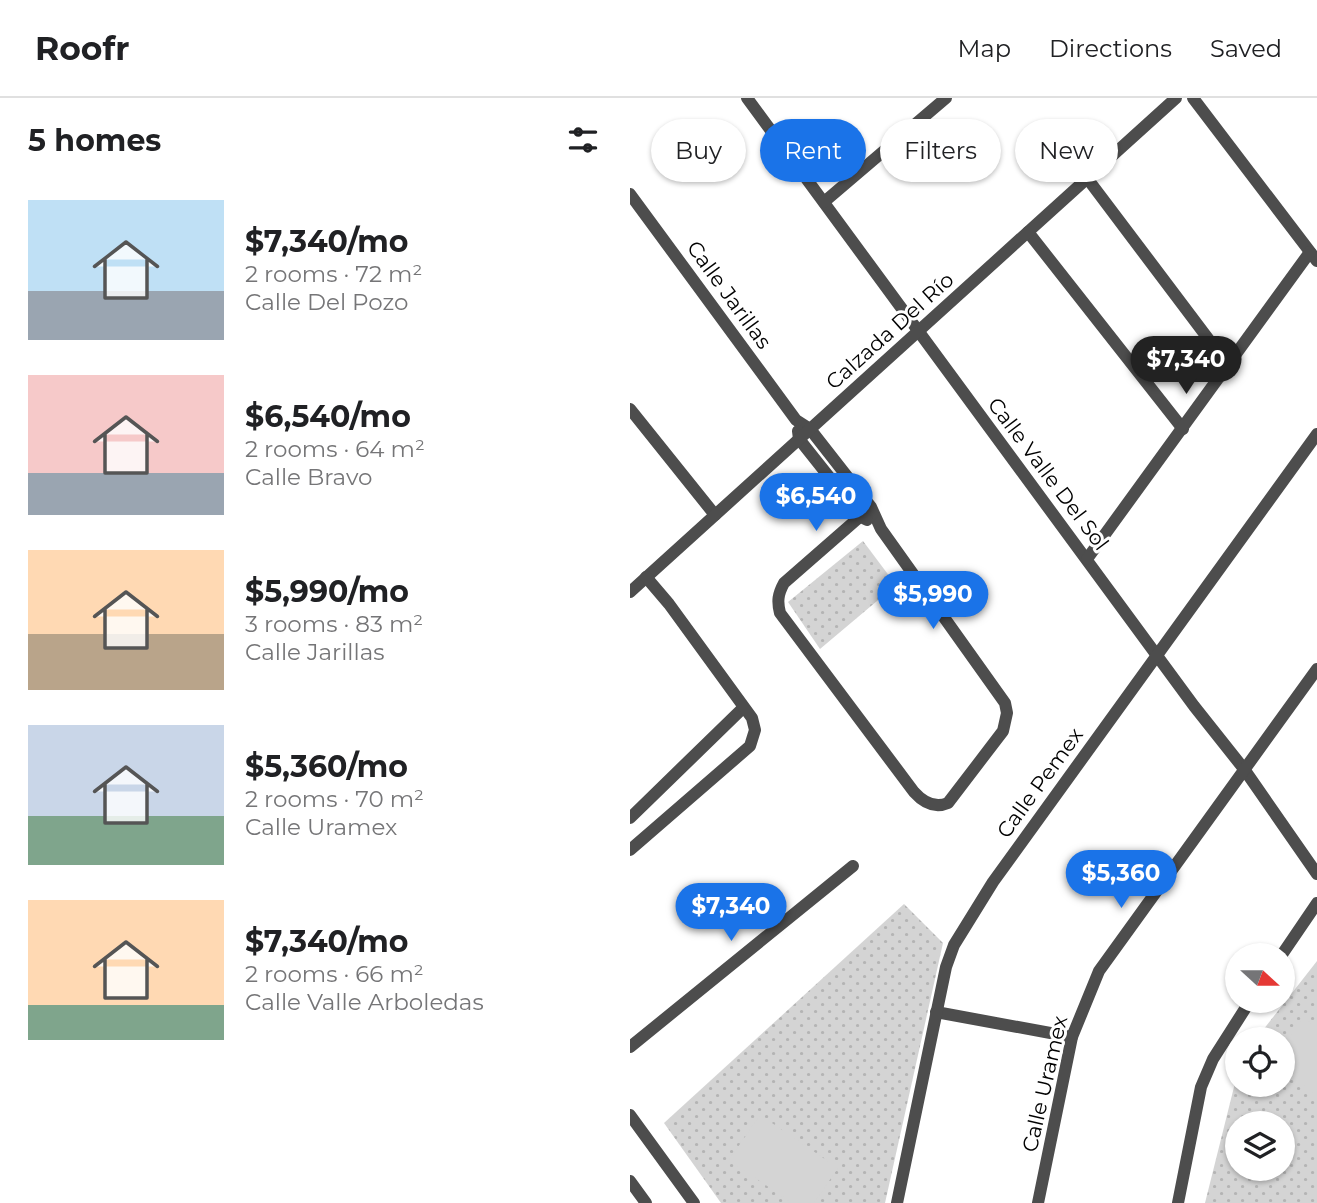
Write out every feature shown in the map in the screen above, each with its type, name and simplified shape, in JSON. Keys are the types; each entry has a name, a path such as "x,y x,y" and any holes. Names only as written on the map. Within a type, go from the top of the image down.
{"street":[{"name":"Calle Valle Del Sol","path":"747,98 1244,769 1317,874"},
{"path":"824,202 946,98"},
{"name":"Calzada Del Río","path":"1118,150 1176,98"},
{"path":"1087,559 1227,365 1313,256 1193,98"},
{"name":"Calzada Del Río","path":"630,592 1083,182"},
{"path":"1090,182 1227,365"},
{"name":"Calle Jarillas","path":"630,194 796,420 810,429 866,512"},
{"path":"1028,232 1183,429"},
{"path":"630,409 715,515"},
{"name":"Calle Jarillas","path":"796,420 799,439 866,512 880,529 1005,703 1007,713 1003,731 948,803 933,806 919,797 780,613 778,598 784,583 866,512"},
{"name":"Calle Pemex","path":"897,1203 936,1012 954,945 987,891 1317,434"},
{"path":"630,850 750,746 755,737 755,723 669,604 646,577"},
{"name":"Calle Uramex","path":"1038,1203 1072,1037 1099,971 1317,668"},
{"path":"630,818 743,708"},
{"path":"630,1047 853,866"},
{"path":"1290,943 1317,903"},
{"path":"936,1012 1072,1037"},
{"path":"1178,1203 1201,1087 1213,1059 1242,1013"},
{"path":"630,1115 694,1203"},
{"path":"630,1181 646,1203"}],"shaded area":[{"path":"863,541 896,585 820,649 788,602"},
{"path":"904,904 943,943 885,1203 721,1203 664,1123"},
{"path":"1317,961 1317,1203 1205,1203 1225,1123 1225,1181 1295,1181 1295,1111 1228,1111 1232,1097 1295,1097 1295,1027 1265,1027 1276,1013 1295,1013 1295,989"},
{"path":"1303,1018 1317,1027 1317,1095 1295,1079 1295,1030"},
{"path":"760,1115 838,1168 814,1203 792,1203 729,1160"}]}
